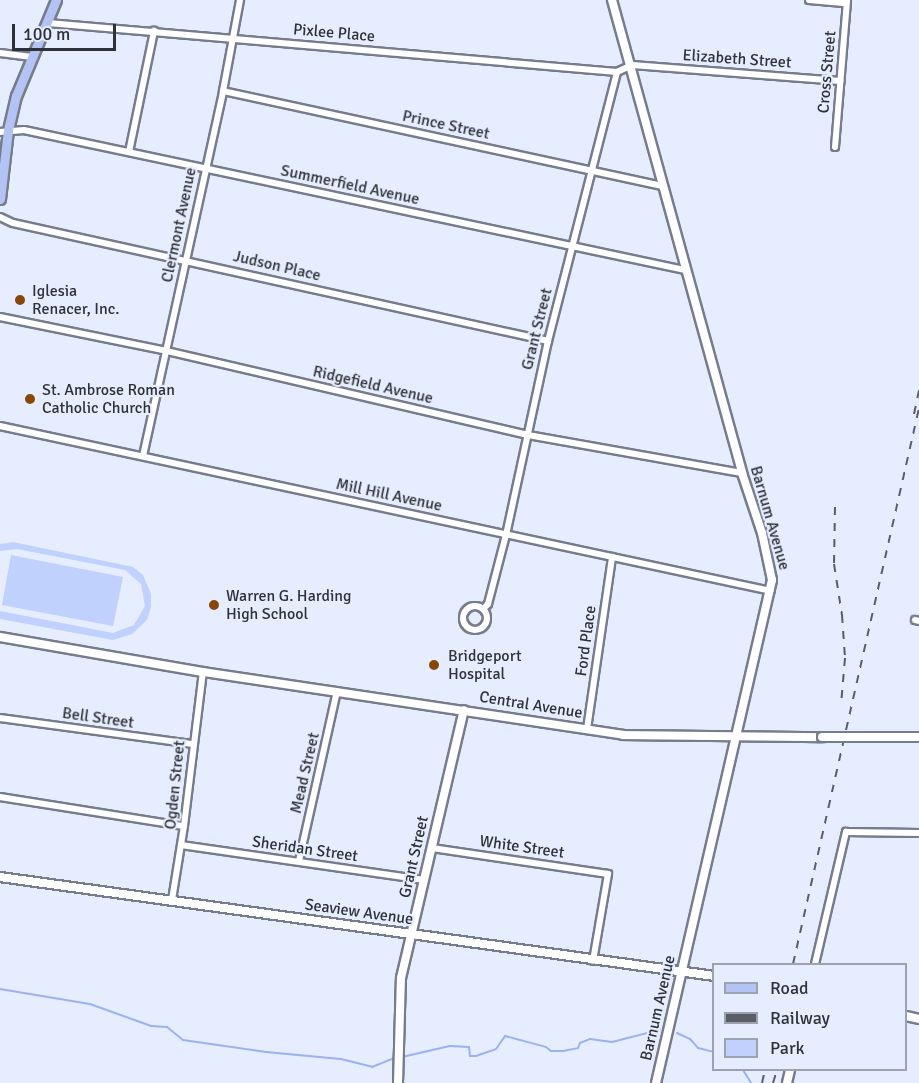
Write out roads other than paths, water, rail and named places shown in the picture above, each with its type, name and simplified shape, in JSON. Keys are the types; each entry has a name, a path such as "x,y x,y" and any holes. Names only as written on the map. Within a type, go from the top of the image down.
{"main road":[{"path":"0,199 4,131 56,0"},
{"name":"Barnum Avenue","path":"612,0 632,65 685,270 742,473 770,561 772,591 656,1083"},
{"name":"Central Avenue","path":"0,637 203,672 624,735 919,737"},
{"name":"Grant Street","path":"398,1083 401,978 464,710"},
{"name":"Seaview Avenue","path":"0,877 593,961 682,969 712,976"}],"street":[{"name":"Clermont Avenue","path":"143,456 223,91 240,0"},
{"path":"809,0 847,2"},
{"name":"Cross Street","path":"835,147 847,2"},
{"name":"Pixlee Place","path":"48,23 617,72"},
{"path":"129,152 154,31"},
{"path":"0,53 32,57"},
{"path":"617,72 632,65"},
{"name":"Elizabeth Street","path":"632,65 840,81"},
{"name":"Grant Street","path":"483,609 488,604 507,534 548,341 574,247 617,72"},
{"name":"Prince Street","path":"223,91 663,186"},
{"name":"Summerfield Avenue","path":"4,131 24,130 206,167 685,270"},
{"name":"Judson Place","path":"0,216 13,223 548,341"},
{"name":"Ridgefield Avenue","path":"0,317 167,351 528,435 742,473"},
{"name":"Mill Hill Avenue","path":"0,426 772,591"},
{"name":"Ford Place","path":"587,729 612,557"},
{"name":"Grant Street","path":"471,606 483,609 487,620 484,627 473,630 466,627 462,619 465,611 471,606"},
{"name":"Ogden Street","path":"172,900 184,826 203,672"},
{"name":"Mead Street","path":"299,861 337,691"},
{"name":"Bell Street","path":"0,718 193,744"},
{"path":"0,797 184,826"},
{"path":"815,963 846,832 919,833"},
{"name":"Sheridan Street","path":"181,846 424,880"},
{"name":"White Street","path":"432,848 608,874 593,961"}],"waterway":[{"path":"0,989 90,1004 151,1026 167,1027 183,1040 266,1052 341,1059 372,1067 397,1057"},
{"path":"402,1057 450,1046 469,1047 470,1056 476,1056 496,1049 505,1036 546,1047 551,1051 563,1051 578,1048 580,1043 590,1039 612,1042 659,1030"},
{"path":"677,1033 690,1039 698,1048 712,1052"},
{"path":"744,1071 751,1083"}],"railway":[{"path":"914,414 919,391"},
{"path":"793,963 919,408"},
{"path":"835,507 834,564 842,615 845,658 841,705"},
{"path":"762,1083 765,1071"},
{"path":"773,1083 777,1071"}],"place":[{"name":"Iglesia Renacer, Inc.","path":"20,300"},
{"name":"St. Ambrose Roman Catholic Church","path":"30,399"},
{"name":"Warren G. Harding High School","path":"214,605"},
{"name":"Bridgeport Hospital","path":"434,665"}]}
